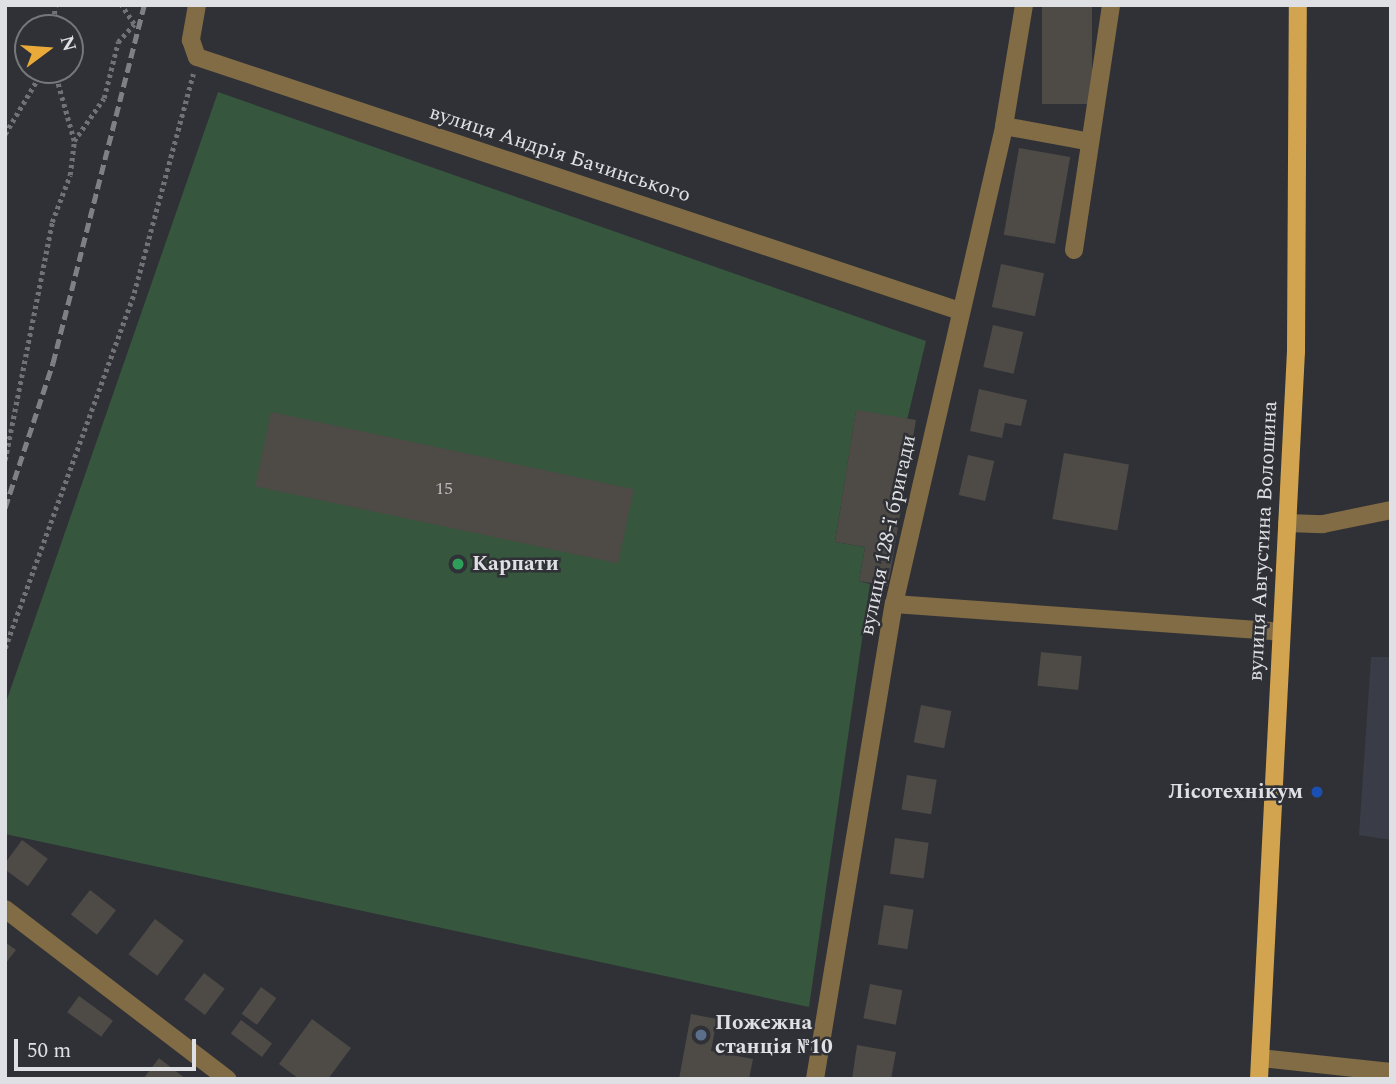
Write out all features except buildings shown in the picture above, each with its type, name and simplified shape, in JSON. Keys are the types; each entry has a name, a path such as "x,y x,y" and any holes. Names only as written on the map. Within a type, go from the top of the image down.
{"main road":[{"name":"вулиця Августина Волошина","path":"1259,1079 1296,352 1298,5"}],"street":[{"path":"197,5 191,40 197,57"},
{"name":"вулиця 128-ї бригади","path":"815,1079 894,604 1004,126 1024,5"},
{"path":"1074,250 1086,141 1111,5"},
{"name":"вулиця Андрія Бачинського","path":"197,57 960,311"},
{"path":"1004,126 1086,141"},
{"path":"1287,523 1323,524 1391,510"},
{"path":"894,604 1280,632"},
{"path":"5,909 227,1079"},
{"path":"1260,1058 1391,1072"}],"path":[{"path":"5,460 74,141 104,97 118,42 134,24 121,5"},
{"path":"5,648 134,293 197,57"},
{"path":"5,134 35,84"},
{"path":"58,84 74,141"}],"shaded area":[{"path":"1371,657 1391,657 1391,840 1359,835"}],"green space":[{"name":"Карпати","path":"218,92 926,341 907,420 856,411 835,542 865,547 859,581 870,584 809,1007 5,834 5,705"}],"railway":[{"path":"5,508 53,363 144,5"}],"place":[{"name":"Карпати","path":"458,564"},
{"name":"Лісотехнікум","path":"1317,792"},
{"name":"Пожежна станція №10","path":"701,1035"}]}
